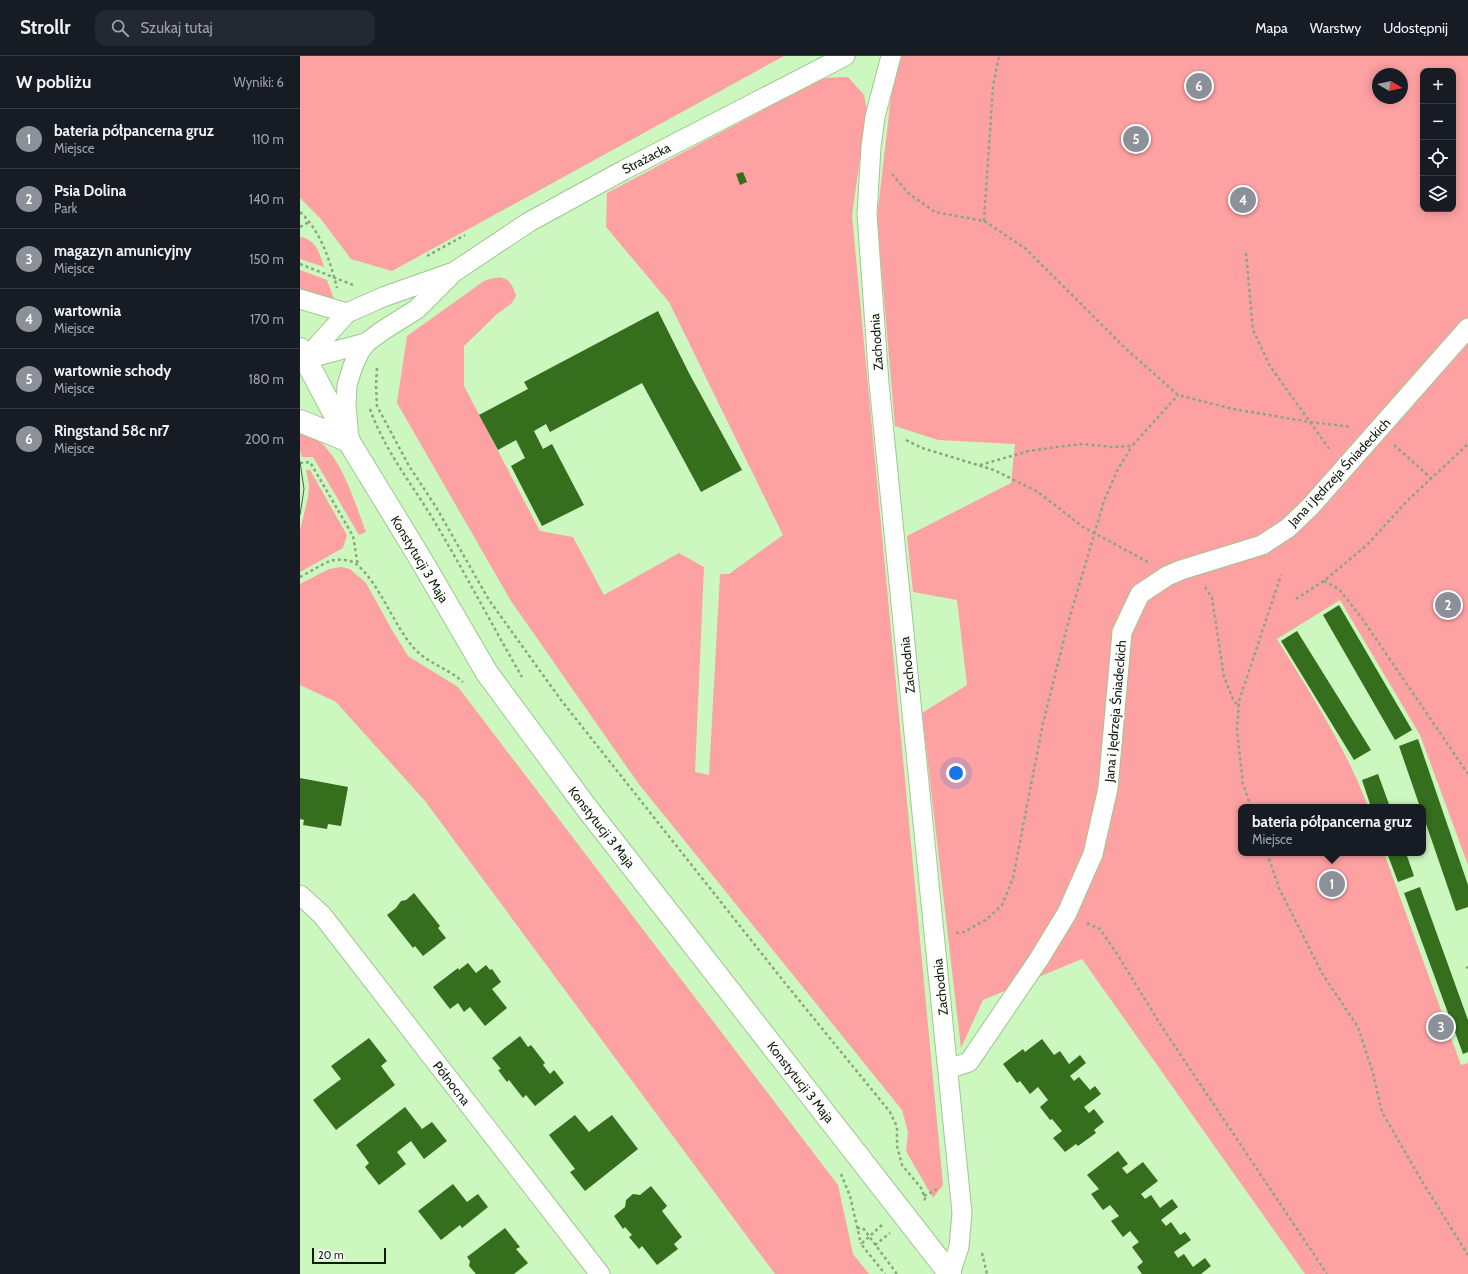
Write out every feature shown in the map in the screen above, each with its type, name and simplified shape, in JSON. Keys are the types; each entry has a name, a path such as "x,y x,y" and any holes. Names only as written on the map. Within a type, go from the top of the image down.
{"street":[{"name":"Strażacka","path":"349,441 346,406 347,386 353,366 360,351 366,343 418,309 454,272 529,222 617,173 846,56"},
{"name":"Zachodnia","path":"891,56 875,116 871,147 867,214 879,383 962,1213 959,1246 950,1274"},
{"name":"Strażacka","path":"302,357 347,313 384,296 454,272"},
{"path":"300,299 347,313"},
{"name":"Jana i Jędrzeja Śniadeckich","path":"948,1068 969,1062 1039,959 1067,913 1093,854 1108,788 1122,632 1140,594 1167,576 1181,570 1262,545 1288,528 1310,507 1344,470 1468,328"},
{"name":"Strażacka","path":"302,357 366,343"},
{"name":"Konstytucji 3 Maja","path":"302,357 349,441 487,674 586,807 950,1274"},
{"path":"300,421 349,441"},
{"name":"Północna","path":"300,895 322,915 600,1274"}],"path":[{"path":"984,220 993,86 999,56"},
{"path":"871,147 908,193 935,212 984,220 1025,248 1125,348 1178,395 1233,409 1311,422 1378,430 1430,478"},
{"path":"300,212 316,231 335,278 340,299 347,313"},
{"path":"300,227 309,222"},
{"path":"1246,252 1253,330 1270,366 1344,470"},
{"path":"300,264 356,286"},
{"path":"366,343 377,361 377,406 409,466 436,508 489,600 561,700 785,983 890,1112 897,1127 897,1146 902,1165 921,1188 924,1197 922,1206"},
{"path":"935,936 964,932 987,919 1002,905 1014,878 1043,723 1068,624 1104,500 1118,469 1132,446 1178,395"},
{"path":"369,406 374,419 401,470 433,519 525,683"},
{"path":"884,430 922,448 994,470 1038,492 1083,526 1145,561 1181,570 1202,583 1212,598 1224,677 1233,699 1239,707"},
{"path":"979,466 1029,451 1064,446 1083,444 1113,447 1132,446"},
{"path":"1296,599 1324,582 1367,545 1430,478 1468,444"},
{"path":"300,463 310,462 353,536 358,566"},
{"path":"1250,804 1243,784 1237,730 1239,701 1281,575"},
{"path":"1324,582 1339,589 1361,617 1468,774"},
{"path":"1268,856 1279,888 1323,975 1358,1027 1373,1074 1382,1112 1423,1183 1468,1255"},
{"path":"1067,913 1100,929 1162,1027 1327,1274"},
{"path":"924,1197 934,1190 943,1188"},
{"path":"885,1223 861,1244 885,1274"},
{"path":"857,1228 863,1228 897,1274"},
{"path":"875,1245 891,1232"}],"shaded area":[{"path":"300,56 784,56 392,271 351,259 320,218 300,198"},
{"path":"902,56 1468,56 1468,865 1420,735 1340,600 1277,639 1338,742 1367,804 1238,804 1238,856 1385,856 1461,1065 1468,1063 1468,1274 1305,1274 1082,959 983,1000 961,1048 922,713 967,685 957,600 913,592 907,536 1011,483 1015,444 938,440 895,426 877,218 892,88"},
{"path":"848,77 864,95 867,110 852,215 943,1185 933,1198 906,1151 908,1132 902,1110 638,783 511,601 397,403 407,336 484,281 501,278 508,281 516,296 511,304 497,314 464,346 464,386 540,531 573,537 604,595 679,553 704,567 695,772 709,775 720,575 729,574 783,535 669,302 606,227 607,193 823,78"},
{"path":"300,237 305,238 314,244 319,252 324,267 300,259"},
{"path":"300,270 327,280 335,302 300,292"},
{"path":"300,430 317,439 335,460 342,471 353,496 366,532 359,535 313,457 302,457 300,450"},
{"path":"306,470 310,470 347,535 343,548 300,572 300,530 308,498 309,485"},
{"path":"341,567 350,569 366,583 408,656 458,687 838,1185 853,1254 869,1274 775,1274 425,801 336,702 300,685 300,584 329,569"}],"building":[{"path":"743,172 747,182 740,185 736,174"},
{"path":"658,311 690,375 742,470 701,492 642,383 550,432 546,424 534,431 543,449 552,444 584,505 542,526 511,466 525,458 516,440 498,450 479,415 528,389 524,382"},
{"path":"1339,605 1412,730 1395,740 1323,615"},
{"path":"1297,631 1371,750 1354,760 1281,641"},
{"path":"1418,739 1468,885 1468,907 1456,911 1426,824 1426,804 1419,804 1399,746"},
{"path":"1378,774 1389,804 1370,804 1362,780"},
{"path":"300,778 348,787 341,826 328,824 327,829 303,825 304,820 300,819"},
{"path":"1388,856 1407,856 1414,876 1398,882"},
{"path":"1420,887 1468,1020 1468,1052 1463,1054 1404,893"},
{"path":"414,893 440,926 438,928 446,938 423,956 415,946 413,948 387,915 396,908 401,901 406,900"},
{"path":"468,963 476,973 486,965 490,970 492,969 501,982 492,989 507,1008 485,1026 470,1007 464,1012 458,1003 450,1009 433,987 458,968 459,970"},
{"path":"520,1036 528,1047 531,1045 545,1063 543,1065 550,1074 554,1070 564,1083 535,1106 526,1095 523,1098 509,1080 507,1082 498,1070 501,1069 492,1058"},
{"path":"369,1038 387,1061 381,1066 395,1085 336,1130 313,1100 341,1079 331,1066"},
{"path":"1042,1039 1054,1055 1060,1051 1069,1064 1080,1055 1086,1063 1070,1076 1074,1081 1079,1077 1090,1090 1095,1086 1101,1094 1084,1107 1089,1113 1094,1109 1104,1122 1094,1130 1096,1133 1078,1146 1076,1144 1065,1152 1053,1138 1062,1131 1052,1119 1050,1120 1040,1107 1048,1100 1038,1087 1030,1094 1020,1081 1017,1083 1003,1064 1023,1049 1025,1052"},
{"path":"405,1107 422,1129 432,1122 447,1141 424,1159 411,1141 397,1152 406,1164 379,1185 365,1167 369,1163 356,1145"},
{"path":"575,1115 589,1132 612,1115 638,1149 585,1191 570,1172 575,1169 549,1135"},
{"path":"1118,1151 1128,1164 1122,1168 1127,1174 1143,1162 1158,1181 1141,1194 1145,1199 1151,1195 1160,1208 1172,1199 1178,1207 1161,1220 1166,1226 1171,1222 1180,1235 1185,1232 1191,1240 1174,1252 1178,1258 1184,1254 1193,1267 1205,1258 1211,1266 1201,1274 1142,1274 1137,1267 1143,1262 1132,1247 1139,1242 1130,1231 1123,1237 1111,1221 1119,1216 1110,1205 1103,1210 1091,1194 1099,1189 1087,1175"},
{"path":"453,1184 467,1202 478,1194 488,1207 462,1228 460,1225 441,1240 418,1211"},
{"path":"651,1186 667,1206 662,1211 682,1237 674,1244 678,1249 657,1265 642,1246 639,1249 629,1237 632,1235 625,1227 623,1229 614,1216 625,1207 626,1200 633,1194 640,1195"},
{"path":"505,1228 520,1247 516,1249 528,1263 514,1274 476,1274 469,1266 470,1261 467,1257"}],"tram line":[{"path":"300,462 304,489 300,515"}],"place":[{"name":"Ringstand 58c nr7","path":"1199,86"},
{"name":"wartownie schody","path":"1136,139"},
{"name":"wartownia","path":"1243,200"},
{"name":"Psia Dolina","path":"1448,605"},
{"name":"bateria półpancerna gruz","path":"1332,884"},
{"name":"magazyn amunicyjny","path":"1441,1027"}]}
